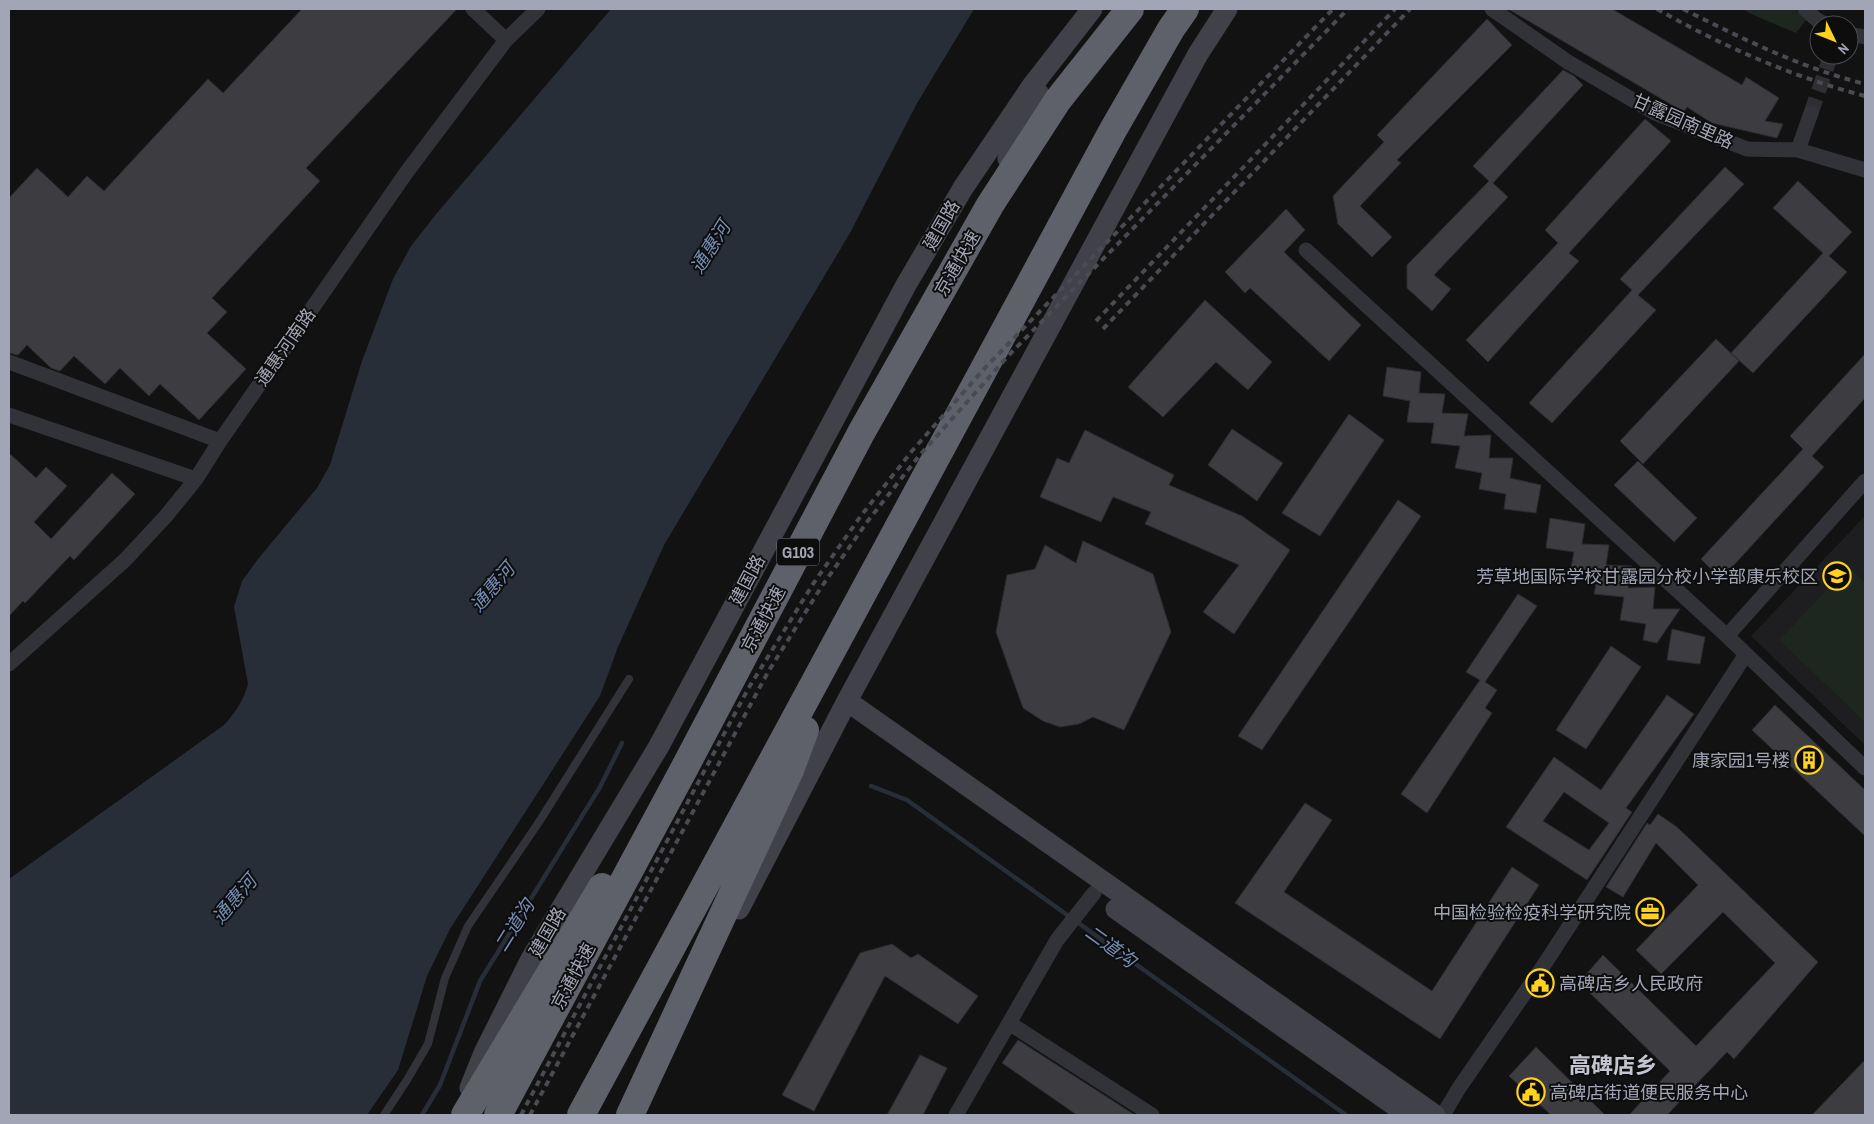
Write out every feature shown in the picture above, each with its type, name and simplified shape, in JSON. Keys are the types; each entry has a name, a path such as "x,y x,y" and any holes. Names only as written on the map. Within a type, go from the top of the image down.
{"highway":[{"name":"京通快速","path":"498,1115 684,769 861,433 990,205 1058,100 1130,9"},
{"path":"581,1115 1113,130 1171,28 1184,9"},
{"path":"631,1115 790,770 844,628"},
{"path":"465,1115 593,900 684,769"}],"main road":[{"name":"建国路","path":"459,1115 484,1053 531,959 659,746 906,286 963,188 1032,86 1092,9"},
{"path":"631,1115 844,708 1198,54 1228,9"},
{"path":"990,205 1011,152 1063,46"},
{"path":"844,708 1088,901 1408,1115"},
{"path":"844,708 1435,1115"}],"street":[{"path":"473,9 506,40"},
{"name":"通惠河南路","path":"9,664 125,560 166,516 196,479 220,441 406,173 506,40 538,9"},
{"name":"甘露园南里路","path":"1492,9 1568,62 1655,113 1747,149 1798,150 1865,170"},
{"path":"1798,150 1811,114"},
{"path":"1306,250 1746,654 1865,768"},
{"path":"9,362 220,441"},
{"path":"9,415 196,479"},
{"path":"1726,636 1865,481"},
{"path":"1443,1115 1459,1088 1624,843 1746,654"},
{"path":"956,1115 1057,940 1088,901"},
{"path":"1008,1023 1152,1115"}],"lane":[{"path":"384,1115 428,1044 445,978 468,926 539,822 628,679"}],"shaded area":[{"path":"1743,9 1795,9 1807,19 1796,33"},
{"name":"芳草地国际学校甘露园分校小学部康乐校区","path":"1865,516 1865,745 1751,636"},
{"path":"1849,567 1865,582 1865,722 1779,640"}],"water":[{"name":"通惠河","path":"611,9 974,9 916,105 850,233 664,545 618,647 600,696 450,929 427,976 398,1070 367,1115 9,1115 9,879 224,725 242,701 248,684 234,607 242,581 317,488 330,465 362,361 393,279 411,246 437,213"}],"building":[{"path":"302,9 457,9 306,168 320,181 212,298 227,312 207,333 246,369 199,420 160,384 149,396 120,368 105,384 74,356 60,371 51,368 27,345 18,355 9,353 9,198 37,168 68,197 87,176 104,191 208,79 223,93"},
{"path":"1508,9 1612,9 1742,85 1746,77 1779,98 1765,121 1783,124 1777,138 1712,123 1687,107 1684,112"},
{"path":"1487,19 1512,45 1397,160 1401,163 1360,206 1392,237 1372,257 1338,224 1333,196 1384,142 1377,135"},
{"path":"1563,70 1574,76 1583,85 1493,183 1508,197 1434,275 1451,289 1432,311 1407,288 1407,265 1489,181 1473,166"},
{"path":"1645,119 1671,141 1569,253 1579,261 1488,362 1466,340 1558,243 1545,230"},
{"path":"1725,167 1744,184 1638,295 1656,310 1552,423 1529,403 1632,290 1620,279"},
{"path":"1798,181 1852,232 1829,256 1847,272 1753,373 1731,353 1823,253 1773,208"},
{"path":"1286,209 1305,230 1284,252 1361,325 1329,361 1250,288 1245,293 1225,272"},
{"path":"1205,300 1272,362 1248,390 1216,362 1163,417 1128,387"},
{"path":"1716,339 1739,361 1643,464 1620,441"},
{"path":"1865,354 1865,398 1812,456 1824,467 1721,579 1701,559 1803,449 1790,436"},
{"path":"1387,367 1421,372 1419,393 1445,394 1442,413 1468,414 1464,436 1491,435 1489,458 1513,458 1510,478 1541,485 1536,513 1504,509 1506,494 1479,489 1482,473 1455,468 1460,446 1431,443 1434,423 1407,422 1410,401 1383,396"},
{"path":"1349,414 1384,440 1320,536 1282,513"},
{"path":"1232,429 1283,463 1257,501 1208,465"},
{"path":"1085,430 1174,475 1169,485 1242,516 1290,550 1234,634 1203,612 1239,565 1145,524 1151,512 1113,497 1101,522 1040,497 1057,458 1069,463"},
{"path":"9,453 36,478 46,467 67,486 34,522 51,539 112,473 135,494 74,560 70,556 25,603 23,601 9,616"},
{"path":"1638,461 1697,518 1674,542 1614,485"},
{"path":"1398,500 1421,516 1262,750 1238,736"},
{"path":"1550,518 1585,524 1582,544 1609,545 1606,565 1632,566 1628,588 1655,587 1653,609 1680,609 1657,643 1643,640 1646,624 1620,620 1624,597 1594,594 1598,575 1570,573 1574,552 1546,548"},
{"path":"1083,541 1153,574 1171,632 1124,730 1093,717 1079,724 1060,727 1043,721 1023,708 996,632 1007,575 1035,569 1045,545 1076,563"},
{"path":"1518,594 1537,606 1485,682 1497,690 1485,708 1492,713 1427,813 1401,794 1480,680 1466,672"},
{"path":"1672,629 1705,637 1700,664 1667,660"},
{"path":"1611,646 1641,667 1586,749 1556,730"},
{"path":"1667,695 1694,714 1626,808 1632,812 1587,880 1506,827 1554,757 1601,790","holes":["1564,792 1609,823 1589,850 1543,821"]},
{"name":"康家园1号楼","path":"1775,705 1865,790 1865,836 1752,730"},
{"path":"1305,803 1332,820 1284,892 1432,991 1512,867 1539,885 1440,1039 1235,903"},
{"path":"1658,814 1677,827 1818,962 1734,1059 1727,1052 1667,1115 1629,1115 1670,1071 1589,992 1592,989 1582,979 1603,955 1696,1046 1775,963 1723,912 1661,974 1636,950 1698,885 1656,843 1623,897 1606,887 1647,823 1650,825"},
{"path":"892,944 911,958 918,954 978,996 958,1024 885,976 814,1111 782,1095 860,953"},
{"path":"1018,1040 1135,1115 1077,1115 1002,1063"},
{"path":"1536,1047 1605,1115 1551,1115 1509,1076"},
{"path":"920,1055 947,1068 923,1115 887,1115"},
{"path":"1865,1060 1865,1115 1812,1115"}],"waterway":[{"name":"二道沟","path":"422,1115 440,1085 480,981 600,787 622,743"},
{"name":"二道沟","path":"871,786 907,800 1346,1115"}],"tunnel":[{"path":"1811,113 1828,65"}],"railway":[{"path":"521,1115 748,689 813,584 860,517 912,451 984,369 1333,9"},
{"path":"530,1115 768,672 820,589 867,522 919,456 1009,355 1348,9"},
{"path":"1096,321 1395,9"},
{"path":"1103,329 1410,9"},
{"path":"1657,9 1707,36 1758,59 1811,80 1865,96"},
{"path":"1683,9 1794,61 1865,84"}],"place":[{"name":"芳草地国际学校甘露园分校小学部康乐校区","path":"1837,576"},
{"name":"康家园1号楼","path":"1809,760"},
{"name":"中国检验检疫科学研究院","path":"1650,912"},
{"name":"高碑店乡人民政府","path":"1540,983"},
{"name":"高碑店街道便民服务中心","path":"1531,1092"}],"district":[{"name":"高碑店乡","path":"1613,1065"}]}
